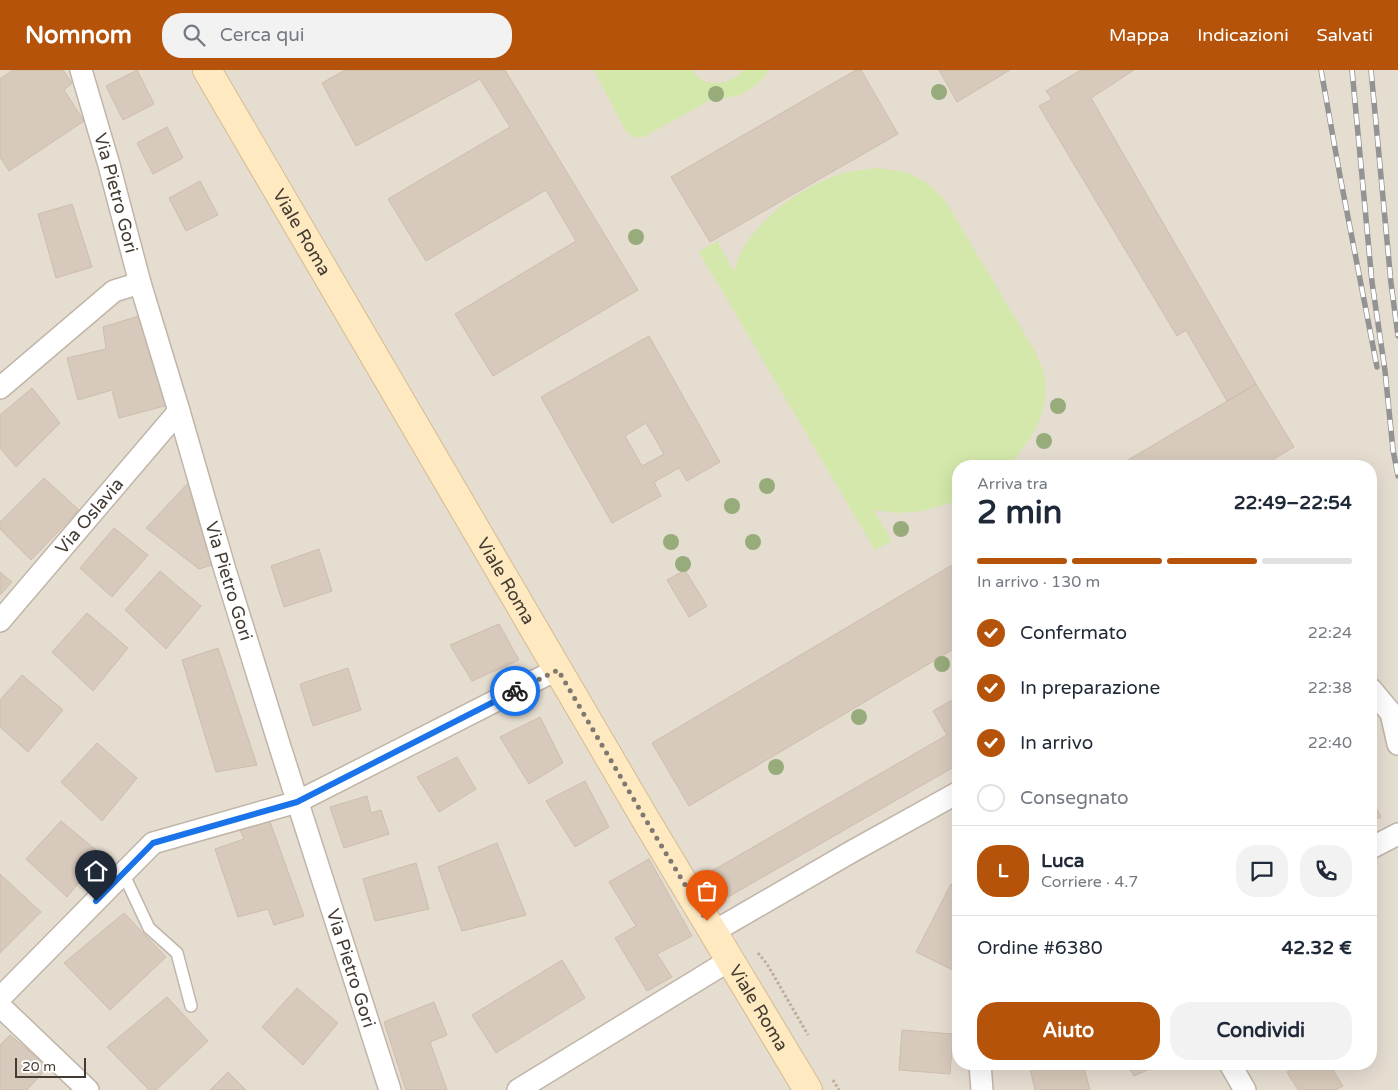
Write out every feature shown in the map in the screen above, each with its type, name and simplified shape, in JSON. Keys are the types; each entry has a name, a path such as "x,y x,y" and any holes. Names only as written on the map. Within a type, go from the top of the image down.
{"main road":[{"name":"Viale Roma","path":"207,70 647,822 808,1090"}],"street":[{"name":"Via Pietro Gori","path":"82,70 140,283 225,570 297,802 390,1090"},
{"path":"0,388 114,291 140,283"},
{"name":"Via Oslavia","path":"0,621 179,410"},
{"path":"0,998 153,843 297,802 558,670"},
{"path":"1377,696 1391,713 1398,744"},
{"path":"713,932 952,796"},
{"path":"1377,845 1398,834"},
{"path":"518,1090 730,960"},
{"path":"0,1006 88,1090"},
{"path":"980,1070 982,1090"},
{"path":"1234,1070 1246,1090"}],"lane":[{"path":"123,873 149,928 177,953 191,1006"}],"shaded area":[{"path":"0,70 1398,70 1398,1090 0,1090"}],"green space":[{"path":"594,70 692,70 703,81 717,83 732,79 744,70 769,70 763,79 740,95 712,99 644,137 633,137 625,130"},
{"path":"878,168 906,172 927,183 944,199 1036,353 1043,372 1045,389 1045,401 1037,425 1025,446 1014,460 952,460 952,502 924,511 896,513 874,510 892,541 875,550 699,252 717,241 734,272 747,242 770,215 816,184 832,177 859,170"}],"building":[{"path":"13,70 63,70 72,83 64,90 84,121 9,171 0,157 0,79"},
{"path":"137,70 154,104 123,120 106,86"},
{"path":"345,70 505,70 638,290 493,376 455,314 576,241 546,190 426,261 388,199 510,127 480,79 356,146 322,83"},
{"path":"856,70 861,70 898,134 710,242 671,177"},
{"path":"939,70 1010,70 957,102"},
{"path":"1081,70 1134,70 1091,98 1256,384 1227,401 1186,330 1177,336 1039,106 1052,99 1046,91"},
{"path":"167,127 183,158 153,174 137,143"},
{"path":"200,181 218,215 186,231 169,198"},
{"path":"72,204 92,267 56,278 38,214"},
{"path":"142,315 172,404 119,418 112,390 78,400 67,358 106,349 103,327"},
{"path":"649,336 720,462 687,481 679,468 654,482 661,496 612,523 541,397","holes":["646,423 664,454 642,466 625,436"]},
{"path":"1256,384 1294,447 1272,460 1128,460"},
{"path":"32,388 60,423 16,467 0,448 0,415"},
{"path":"44,478 79,510 31,560 0,529 0,522"},
{"path":"188,483 215,564 199,569 146,528"},
{"path":"114,528 148,555 112,597 80,568"},
{"path":"319,549 332,591 284,607 271,566"},
{"path":"952,565 952,650 689,806 652,743"},
{"path":"685,570 707,606 689,617 667,580"},
{"path":"160,571 201,606 166,649 125,610"},
{"path":"0,572 12,582 0,595"},
{"path":"87,613 128,648 93,691 52,652"},
{"path":"499,624 519,660 472,681 450,645"},
{"path":"218,648 257,765 216,772 182,660"},
{"path":"348,668 361,710 313,726 300,684"},
{"path":"22,675 63,710 28,752 0,727 0,700"},
{"path":"952,700 952,768 728,897 710,872 947,735 933,711"},
{"path":"540,717 563,763 529,784 500,737"},
{"path":"97,743 137,778 102,821 61,782"},
{"path":"457,757 476,789 439,812 417,777"},
{"path":"585,781 609,827 575,847 546,801"},
{"path":"367,796 371,813 381,810 389,834 344,848 330,807"},
{"path":"1377,809 1381,817 1377,819"},
{"path":"269,819 304,916 274,925 268,909 238,917 215,849 244,839 239,827"},
{"path":"61,821 102,855 67,897 26,859"},
{"path":"497,843 526,915 462,931 438,867"},
{"path":"649,859 692,936 657,954 672,977 647,991 615,938 636,926 609,882"},
{"path":"416,863 429,909 375,921 363,879"},
{"path":"0,874 41,912 0,953"},
{"path":"951,884 952,884 952,970 916,952"},
{"path":"124,913 166,957 110,1010 64,963"},
{"path":"562,960 585,998 496,1053 472,1015"},
{"path":"297,988 338,1023 303,1065 262,1027"},
{"path":"167,997 208,1041 156,1090 149,1090 107,1047"},
{"path":"434,1002 447,1035 430,1042 447,1090 406,1090 384,1022"},
{"path":"902,1030 952,1034 950,1074 899,1070"},
{"path":"10,1035 48,1067 27,1090 0,1090 0,1045"},
{"path":"1030,1070 1085,1070 1090,1090 1035,1090"},
{"path":"1130,1070 1148,1070 1134,1076"},
{"path":"1290,1070 1333,1070 1343,1086 1335,1090 1298,1090 1287,1072"},
{"path":"228,1072 246,1090 210,1090"}],"railway":[{"path":"1321,70 1377,367"},
{"path":"1352,70 1372,282 1385,371 1393,450 1398,476"},
{"path":"1371,70 1391,283 1398,336"}],"way so far":[{"path":"515,691 558,670 707,921"}],"route":[{"path":"96,901 153,843 297,802 515,691"}]}
